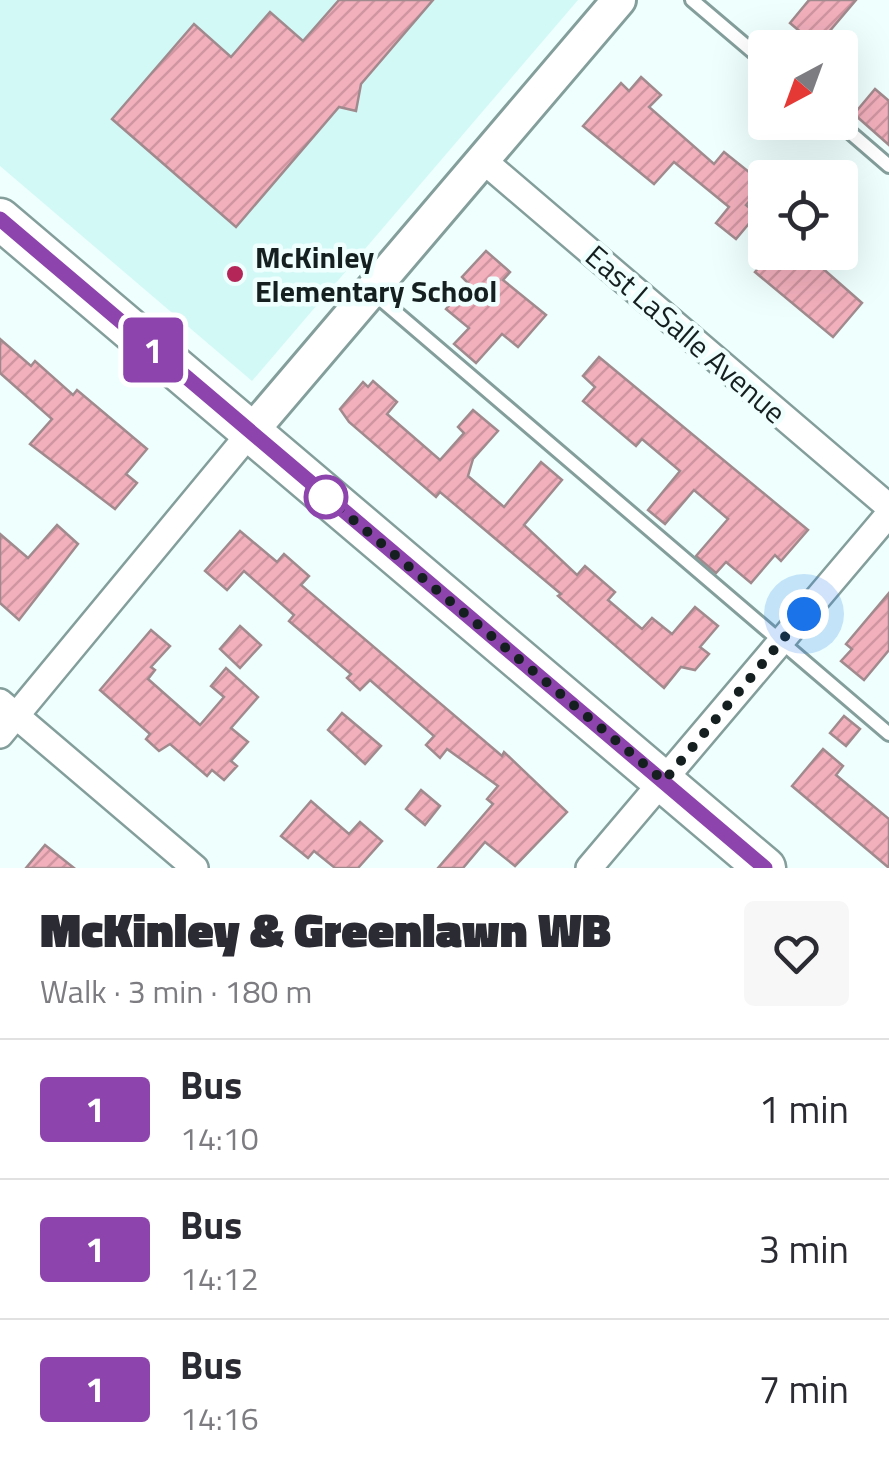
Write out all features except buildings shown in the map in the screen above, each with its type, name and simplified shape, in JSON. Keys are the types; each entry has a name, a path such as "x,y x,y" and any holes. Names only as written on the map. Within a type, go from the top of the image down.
{"main road":[{"path":"0,220 765,868"}],"street":[{"path":"195,868 5,718 619,0"},
{"name":"East LaSalle Avenue","path":"484,161 889,511"},
{"path":"589,868 889,511"}],"lane":[{"path":"692,0 748,48"},
{"path":"858,139 889,166"},
{"path":"371,292 889,734"}],"shaded area":[{"name":"McKinley Elementary School","path":"0,0 578,0 252,381 0,166"}],"bus line":[{"name":"1","path":"0,219 765,868"}],"place":[{"name":"McKinley Elementary School","path":"235,274"}],"route":[{"path":"326,497 664,781 804,614"}]}
